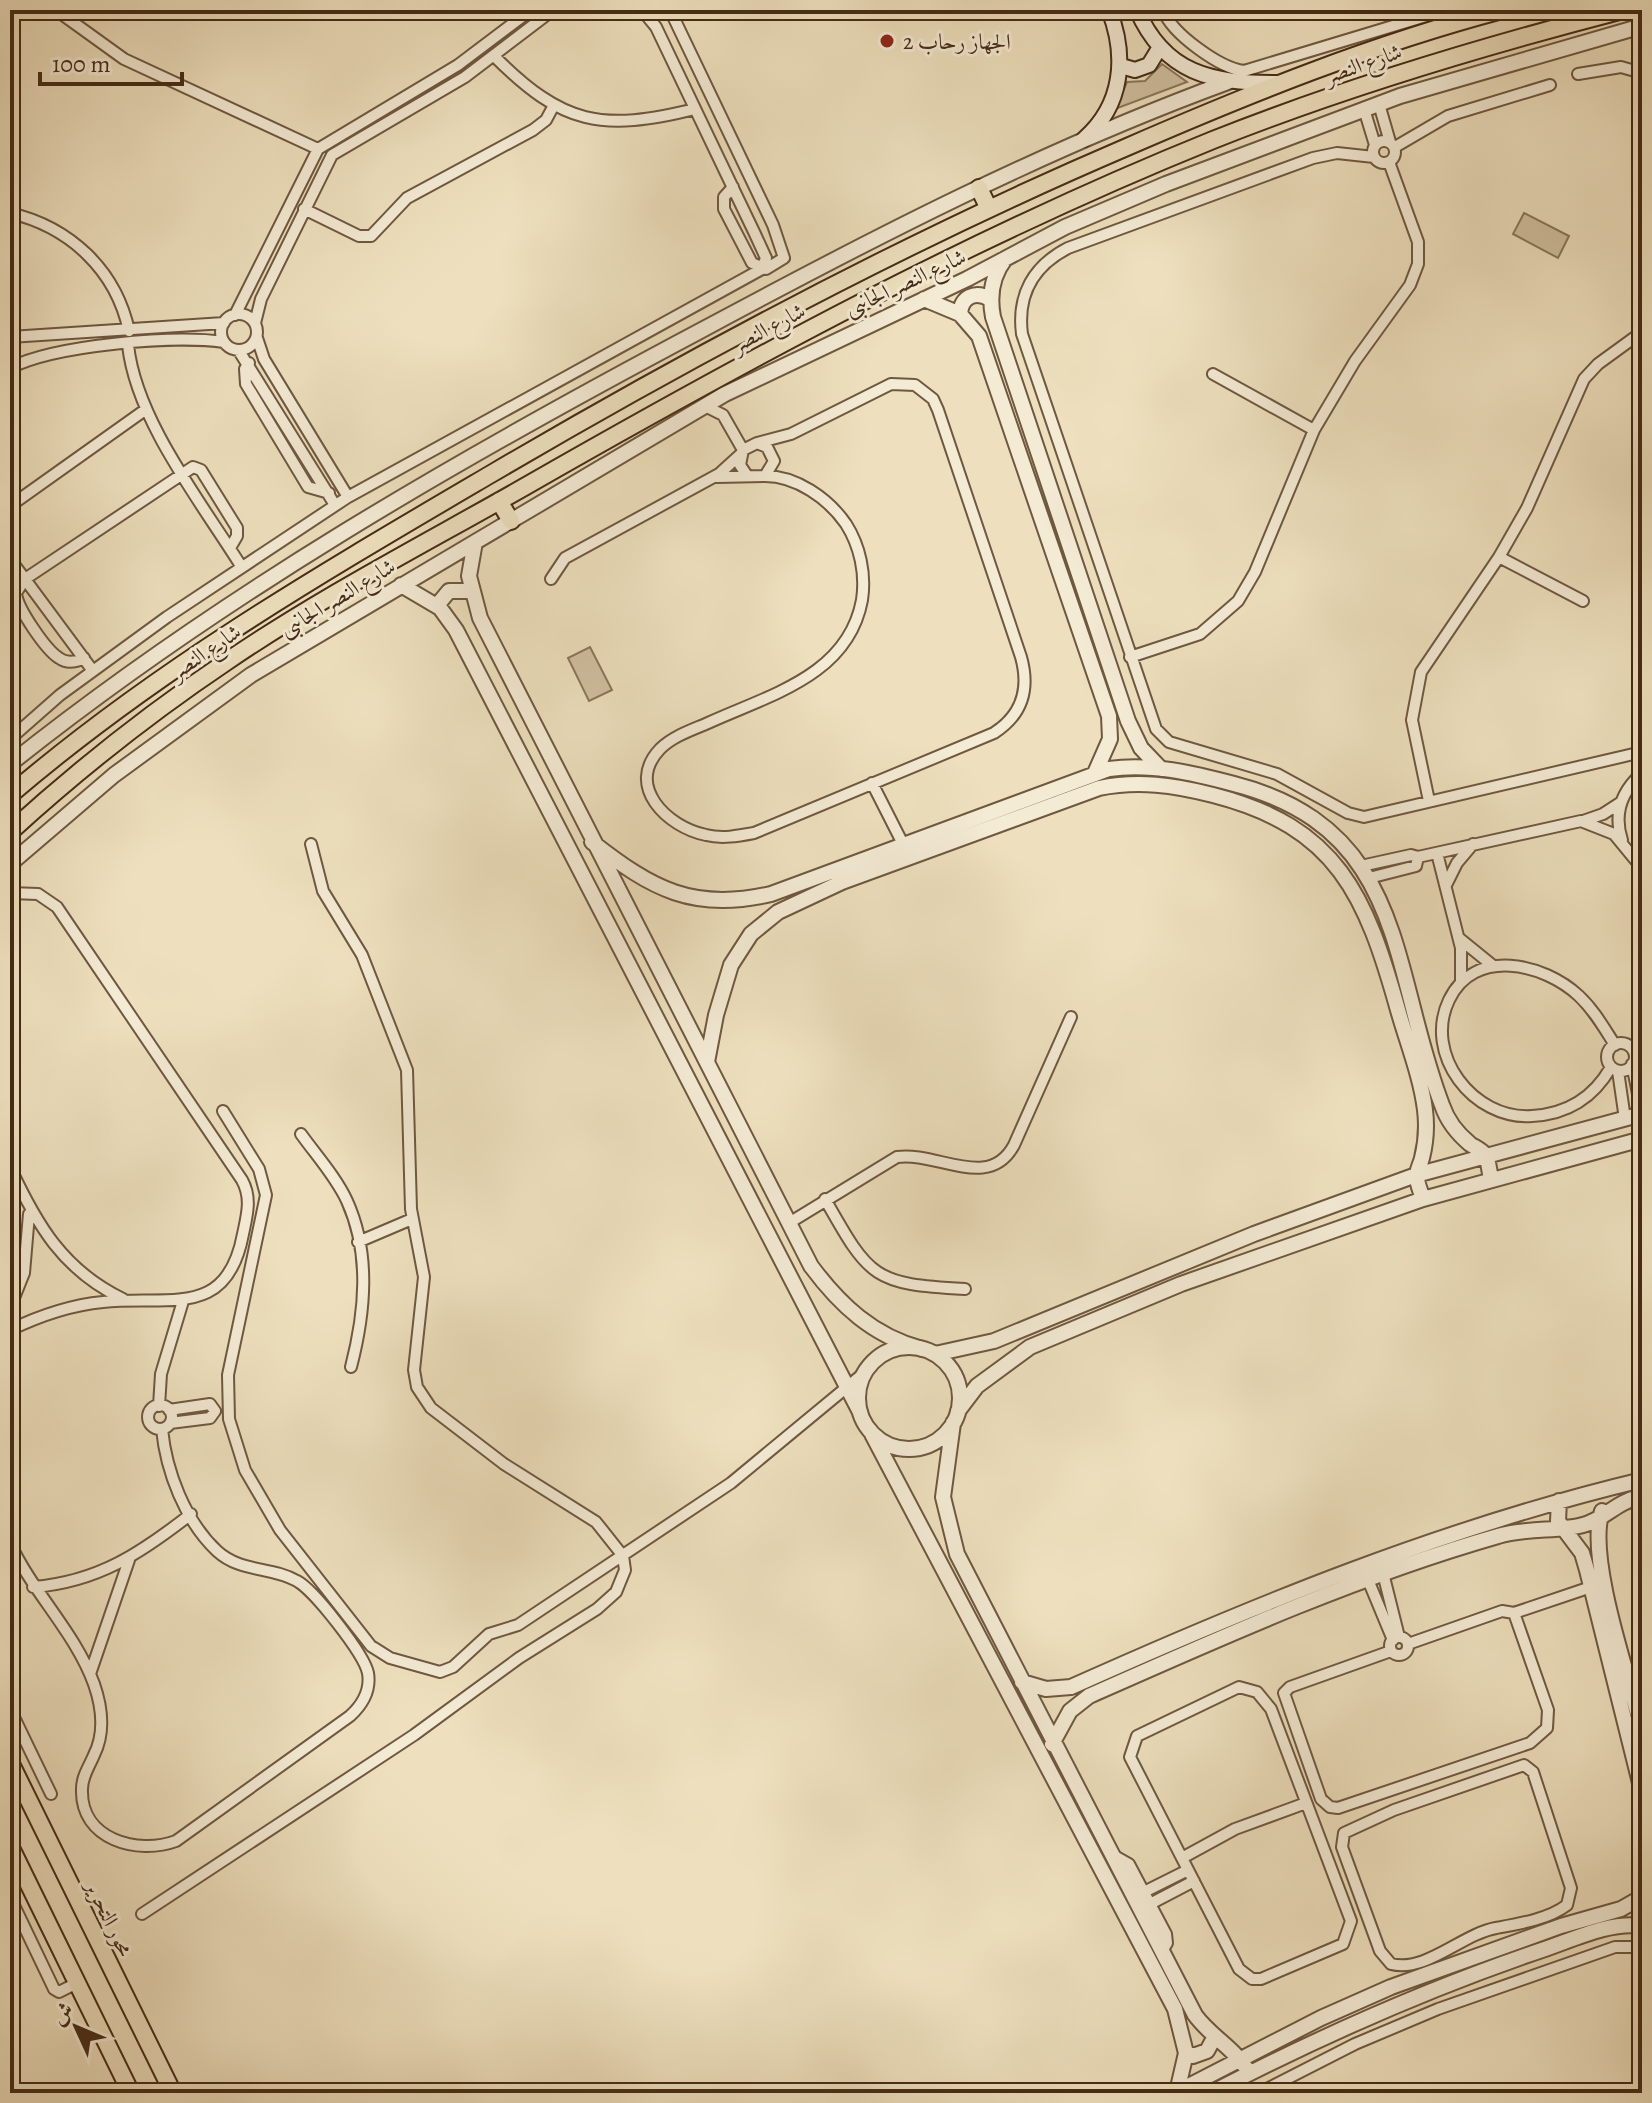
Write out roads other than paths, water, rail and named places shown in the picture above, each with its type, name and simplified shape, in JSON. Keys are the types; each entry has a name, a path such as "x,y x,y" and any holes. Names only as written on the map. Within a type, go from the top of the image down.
{"main road":[{"name":"شارع النصر","path":"10,832 89,762 227,661 499,501 803,333 1124,178 1270,119 1431,63 1623,10"},
{"name":"شارع النصر","path":"10,795 148,685 263,608 673,369 828,287 989,209 1276,83 1490,12"},
{"path":"979,188 989,209"},
{"path":"499,501 511,521"},
{"name":"محور التحرير","path":"10,1762 173,2093"},
{"path":"10,1846 131,2093"}],"street":[{"path":"56,10 124,59 318,149"},
{"path":"10,337 224,323 235,315 318,149 458,65 531,10"},
{"path":"348,497 264,359 255,323 261,299 332,155 494,56 553,10"},
{"path":"642,10 656,27 755,234 766,258 762,269"},
{"path":"10,739 93,671 241,566 335,505 785,257 773,225 693,64 670,10"},
{"path":"1084,139 1109,110 1121,66 1119,42 1109,10"},
{"path":"1137,10 1160,47 1194,72 1228,82 1276,83"},
{"path":"1163,10 1182,38 1231,68 1244,71 1418,14 1446,10"},
{"name":"شارع النصر الجانبى","path":"10,864 104,783 192,716 287,652 725,394 1132,197 1371,107 1642,26"},
{"path":"1625,31 1642,38"},
{"path":"1121,66 1135,70 1149,65 1160,47"},
{"path":"494,56 525,87 554,105 616,123 651,120 695,109"},
{"path":"677,72 693,64"},
{"path":"1578,74 1621,67 1642,73"},
{"path":"10,764 201,622 369,515 687,337 979,188 1084,139 1228,82"},
{"path":"1375,145 1382,141 1393,144 1448,116 1550,85"},
{"path":"393,103 400,116"},
{"path":"304,209 359,236 371,236 404,200 533,130 546,120 554,105"},
{"path":"1371,107 1393,144 1395,155 1389,162 1337,153 1313,158 1068,248 1042,265 1025,290 1021,304 1022,334 1156,729 1169,742 1277,774 1356,816 1373,816 1642,752"},
{"path":"1371,107 1374,157"},
{"path":"715,151 732,144"},
{"path":"1130,657 1200,634 1238,601 1255,572 1314,430 1415,275 1418,242 1389,162"},
{"path":"733,187 724,197 724,209 752,263 762,269"},
{"path":"10,213 61,233 92,258 114,288 129,331"},
{"path":"755,234 773,225"},
{"path":"1008,256 993,281 990,299 1134,736 1160,768 1163,785"},
{"path":"960,314 962,303 969,296 980,294 990,299"},
{"path":"924,299 960,314 979,336 1109,716 1110,739 1094,780 1099,788"},
{"path":"235,315 244,315 255,323"},
{"path":"224,323 221,333 224,342"},
{"path":"1429,801 1412,720 1416,688 1430,657 1499,557 1527,508 1584,379 1598,364 1642,332"},
{"path":"239,351 252,346 257,338"},
{"path":"10,368 60,350 195,340 224,342 239,351 249,363 335,505"},
{"path":"1621,349 1642,342"},
{"path":"128,345 133,378 145,410 241,566"},
{"path":"249,363 244,377 246,384 300,474 314,491 329,493"},
{"path":"1213,374 1314,430"},
{"path":"551,579 565,558 711,479 747,448 791,434 891,384 915,385 925,391 938,410 1023,662 1025,690 1015,716 1005,726 754,833 721,837 705,835 674,822 651,799 647,788 650,763 666,743 813,675 837,653 855,626 863,578 854,538 830,505 790,480 767,447 747,448"},
{"path":"725,394 727,412 747,448"},
{"path":"705,406 723,415 747,448"},
{"path":"10,506 145,410"},
{"path":"765,476 791,434"},
{"path":"746,474 740,465 747,448"},
{"path":"312,466 325,459"},
{"path":"84,658 70,662 57,657 20,609 16,593 25,579 183,471 197,467 238,532 230,548"},
{"path":"711,479 746,474 790,480"},
{"path":"475,542 471,591 480,618 811,1266 840,1302 878,1331 928,1351 946,1362 958,1385 943,1497 957,1554 1195,2015 1214,2038 1241,2058 1249,2073"},
{"path":"1499,557 1583,601"},
{"path":"10,559 93,671"},
{"path":"401,585 440,608 463,643 847,1388 1175,2009 1185,2038 1186,2053 1176,2092"},
{"path":"440,608 439,603 449,591 471,591"},
{"path":"1110,739 1114,746 1125,748 1134,736"},
{"path":"592,842 650,883 694,899 726,902 771,894 1096,771 1135,766 1160,768 1227,782 1271,796 1329,832 1365,872 1394,931 1442,1105 1459,1134 1485,1155 1491,1178"},
{"path":"1365,872 1416,866 1418,857 1603,814 1620,803 1642,773"},
{"path":"872,783 903,844"},
{"path":"707,1062 716,1015 731,965 751,934 778,912 842,882 1099,788 1124,783 1163,785 1233,801 1289,825 1326,854 1355,891 1380,950 1425,1107 1426,1142 1416,1175 1423,1199"},
{"path":"1620,803 1618,822 1622,842"},
{"path":"1581,821 1604,828 1622,842 1642,868"},
{"path":"142,1914 414,1735 519,1658 607,1601 622,1582 623,1556 588,1516 513,1471 431,1408 420,1395 414,1370 424,1277 412,1219 409,1081 405,1059 362,955 323,891 311,844"},
{"path":"1446,885 1457,863 1473,844"},
{"path":"1437,853 1458,938 1461,981 1444,1014 1444,1039 1455,1077 1480,1103 1514,1115 1555,1112 1588,1097 1614,1069 1636,1056"},
{"path":"10,893 38,894 57,907 247,1188 248,1204 235,1265 214,1290 183,1301 125,1300 74,1307 10,1330"},
{"path":"1458,938 1492,965"},
{"path":"1461,981 1492,965 1526,968 1568,987 1587,1004 1615,1045"},
{"path":"789,1223 897,1157 912,1156 977,1169 1002,1162 1014,1145 1071,1017"},
{"path":"1615,1045 1607,1057 1614,1069 1625,1119"},
{"path":"223,1111 259,1169 266,1195 228,1375 228,1404 235,1445 245,1470 280,1530 371,1646 390,1658 444,1671 489,1634 518,1625 731,1483 847,1388 883,1354 909,1347 928,1351 994,1341 1240,1239 1416,1175 1642,1114 1636,1056 1626,1045 1615,1045"},
{"path":"301,1134 342,1191 358,1242 365,1303 351,1367"},
{"path":"872,1434 895,1447 909,1449 934,1442 977,1386 1002,1365 1040,1343 1262,1253 1491,1178 1642,1139"},
{"path":"10,1167 29,1208 53,1246 68,1263 125,1300"},
{"path":"825,1199 851,1246 884,1278 910,1286 965,1289"},
{"path":"10,1308 29,1252 29,1208"},
{"path":"358,1242 412,1219"},
{"path":"10,1543 33,1587 69,1634 98,1697 101,1725 97,1748 83,1779 84,1808 103,1833 139,1847 164,1845 187,1834 359,1708 368,1685 364,1661 314,1595 289,1577 253,1570 229,1559 209,1541 191,1514 171,1473 161,1374 183,1301"},
{"path":"860,1412 858,1399 864,1373"},
{"path":"210,1404 215,1411 210,1418 166,1426 151,1425 150,1411 164,1408 210,1404"},
{"path":"1039,1750 1055,1742 1063,1721 1089,1696 1365,1574 1379,1560 1559,1501 1642,1480"},
{"path":"1592,1492 1602,1503 1601,1566 1642,1729"},
{"path":"1007,1687 1023,1681 1046,1689 1071,1687 1267,1602 1365,1574 1384,1576 1499,1535 1581,1526 1600,1518 1615,1504 1642,1496"},
{"path":"1559,1501 1556,1515 1582,1553 1642,1791"},
{"path":"33,1587 83,1579 129,1560 191,1514"},
{"path":"90,1674 129,1560"},
{"path":"1379,1560 1398,1643"},
{"path":"1365,1574 1398,1643"},
{"path":"1514,1613 1548,1710 1547,1728 1542,1736 1530,1743 1338,1808 1330,1807 1321,1799 1284,1693 1290,1687 1398,1643 1502,1611 1514,1613 1591,1587"},
{"path":"1239,1687 1257,1692 1271,1709 1351,1921 1343,1944 1261,1979 1252,1979 1239,1969 1182,1858 1135,1769 1130,1757 1132,1747 1137,1736 1239,1687"},
{"path":"10,1709 51,1794"},
{"path":"1524,1765 1533,1772 1572,1894 1562,1909 1482,1933 1408,1964 1391,1964 1380,1951 1341,1840 1350,1827 1379,1815 1524,1765"},
{"path":"1182,1858 1235,1829 1306,1803"},
{"path":"1113,1855 1126,1860 1144,1892 1167,1939 1162,1951"},
{"path":"1144,1892 1188,1870"},
{"path":"1150,1904 1194,1881"},
{"path":"10,1897 54,1989 59,1992 77,1983"},
{"path":"1176,2092 1391,1987 1502,1946 1621,1909 1642,1897"},
{"path":"1211,2093 1330,2032 1486,1970 1626,1924 1642,1926"},
{"path":"1482,1933 1502,1946"},
{"path":"1473,1957 1482,1933"},
{"path":"1259,2093 1355,2044 1438,2009 1615,1947 1642,1947"},
{"path":"1186,2053 1193,2056 1207,2051 1214,2038"}],"place":[{"name":"الجهاز رحاب 2","path":"887,41"}]}
